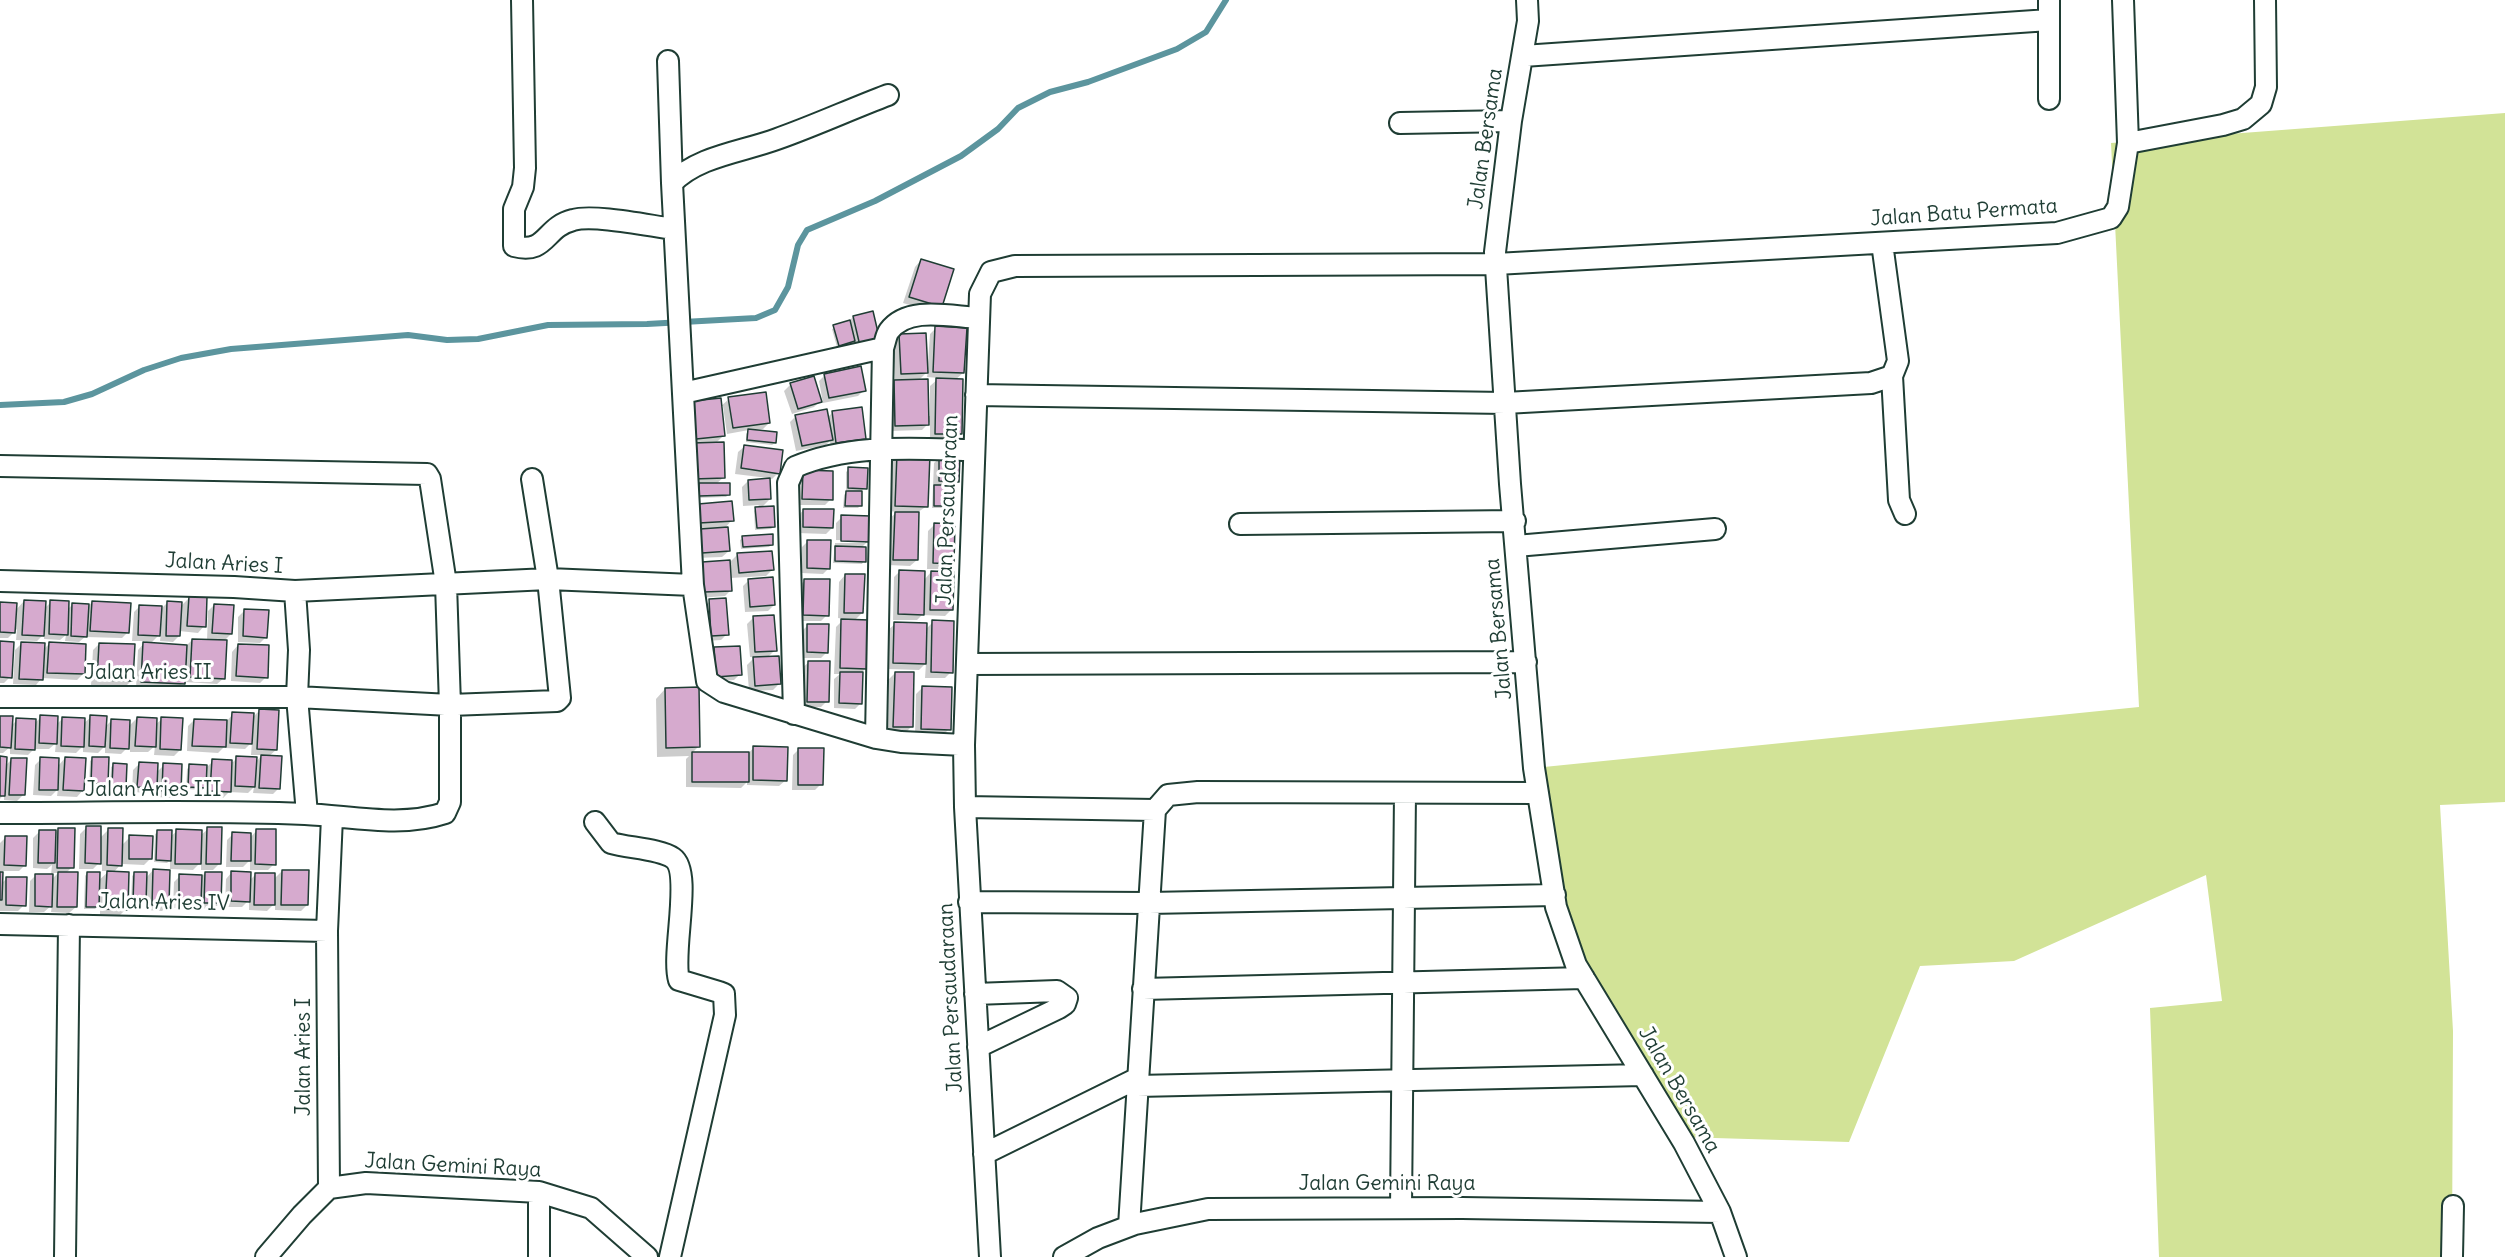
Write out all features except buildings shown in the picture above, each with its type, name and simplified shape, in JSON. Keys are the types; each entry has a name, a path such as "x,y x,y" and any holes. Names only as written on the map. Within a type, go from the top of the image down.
{"street":[{"path":"522,0 525,168 523,187 514,208 514,246 526,249 536,247 552,230 573,220 602,220 674,229"},
{"name":"Jalan Bersama","path":"1527,0 1528,21 1511,121 1495,252 1516,546 1538,794 1555,896 1576,965 1684,1143 1720,1212 1736,1257"},
{"path":"2049,0 2049,99"},
{"path":"2122,0 2128,143 2223,125 2243,119 2261,105 2266,87 2265,0"},
{"path":"1523,56 2049,20"},
{"path":"669,61 674,229 693,585 707,681 724,692 876,738 901,742 964,745"},
{"path":"672,183 680,174 696,165 777,139 888,95"},
{"path":"1400,123 1511,121"},
{"name":"Jalan Batu Permata","path":"1496,264 2057,233 2111,218 2118,207 2128,143"},
{"path":"1882,243 1898,361 1892,376 1899,500 1905,514"},
{"name":"Jalan Persaudaraan","path":"990,1257 969,902 964,745 980,294 991,272 1016,266 1496,264"},
{"path":"876,738 884,348 889,331 903,319 917,315 979,318"},
{"path":"683,393 884,348"},
{"path":"976,395 1505,402 1871,383 1892,376"},
{"path":"794,714 788,483 795,467 814,459 882,448 974,450"},
{"path":"0,466 425,473 430,479 446,584 450,705"},
{"path":"532,479 548,579"},
{"path":"1240,524 1515,521"},
{"path":"1516,546 1715,529"},
{"path":"295,591 548,579 693,585"},
{"name":"Jalan Aries II","path":"0,697 297,698 450,705 560,699 548,579"},
{"name":"Jalan Aries I","path":"0,580 295,591 299,650 297,698 307,814"},
{"path":"967,664 1526,662"},
{"name":"Jalan Aries III","path":"0,813 307,814 398,820 428,819 445,813 450,802 450,705"},
{"path":"1401,1208 1405,793"},
{"path":"1129,1227 1155,810 1163,798 1173,794 1538,794"},
{"path":"965,807 1155,810"},
{"name":"Jalan Aries I","path":"329,1188 327,931 332,817"},
{"path":"595,822 611,843 664,854 675,859 680,868 682,885 675,963 679,980 724,994 726,1000 725,1015 670,1257"},
{"path":"969,902 1149,903 1555,896"},
{"name":"Jalan Aries IV","path":"0,924 327,931"},
{"path":"65,1257 69,926"},
{"path":"1143,989 1584,978"},
{"path":"975,994 1057,992 1067,998 1065,1004 1059,1008 978,1047"},
{"path":"984,1154 1138,1082 1402,1081 1643,1075"},
{"name":"Jalan Gemini Raya","path":"329,1188 366,1183 539,1192 591,1208 647,1257"},
{"path":"266,1257 329,1188"},
{"path":"539,1192 539,1257"},
{"path":"2451,1257 2453,1206"},
{"name":"Jalan Gemini Raya","path":"1064,1257 1098,1238 1129,1227 1208,1209 1401,1208 1720,1212"}],"green space":[{"path":"2505,113 2505,802 2440,805 2453,1031 2452,1257 2159,1257 2150,1008 2222,1001 2206,875 2014,961 1920,966 1849,1142 1681,1137 1576,965 1534,768 2139,707 2111,143"}],"waterway":[{"path":"0,405 64,402 92,394 144,370 181,358 231,349 408,335 447,340 478,339 548,325 647,324 756,318 775,310 788,287 798,245 807,230 875,201 961,156 998,129 1018,108 1050,92 1088,82 1177,49 1206,32 1226,0"}]}
